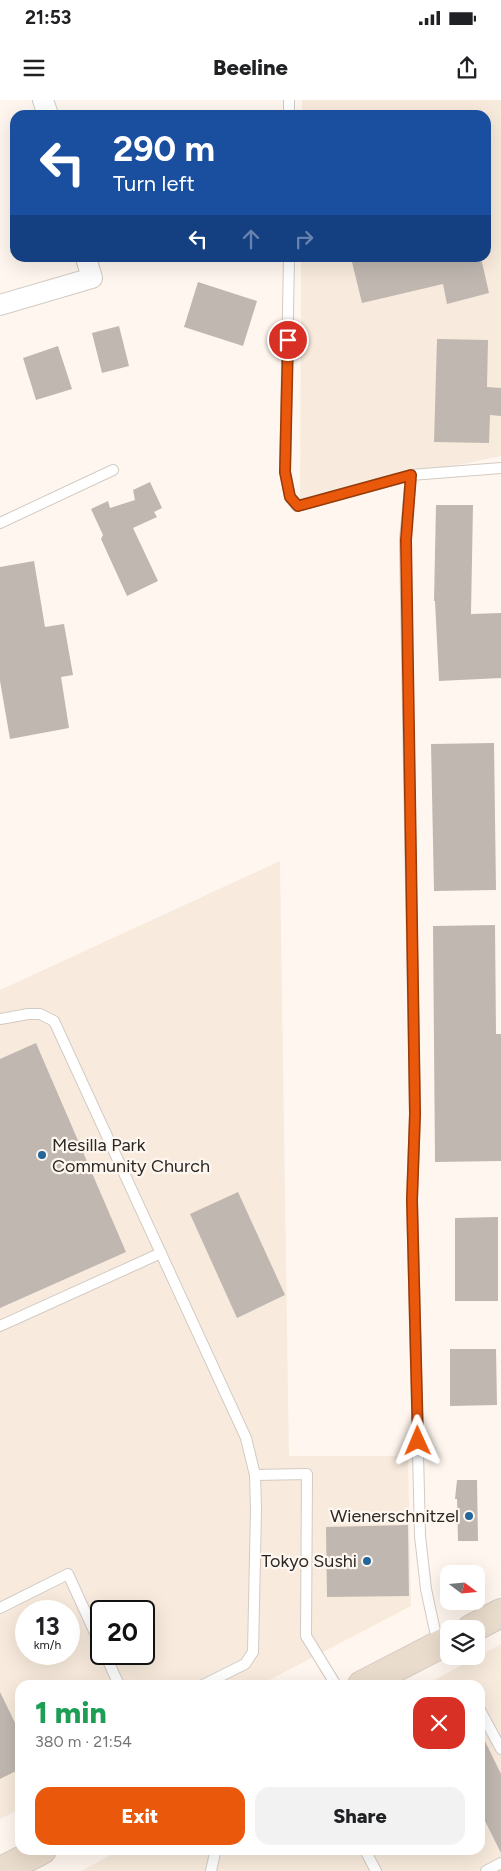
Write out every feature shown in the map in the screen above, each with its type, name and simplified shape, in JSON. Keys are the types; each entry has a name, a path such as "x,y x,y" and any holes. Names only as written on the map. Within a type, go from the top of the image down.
{"main road":[{"path":"485,1622 501,1613"},
{"path":"372,1680 440,1645"},
{"path":"2,1871 32,1855"}],"street":[{"path":"0,305 92,278 87,262"}],"lane":[{"path":"289,262 285,472 290,497 298,506 411,475 501,468"},
{"path":"0,523 113,470"},
{"path":"411,475 406,540 415,1114 412,1200 420,1536 426,1589 440,1631"},
{"path":"0,1020 28,1014 40,1014 54,1021 246,1438 255,1475 253,1652 245,1664 213,1680"},
{"path":"0,1326 161,1253"},
{"path":"255,1475 307,1474 306,1636 333,1680"},
{"path":"0,1608 68,1574 90,1622"},
{"path":"110,1665 117,1680"},
{"path":"485,1719 501,1749"},
{"path":"211,1871 214,1855"},
{"path":"368,1855 376,1871"},
{"path":"486,1871 501,1863"}],"shaded area":[{"path":"302,100 501,100 501,456 300,499 301,262 491,262 491,110 302,110"},
{"path":"280,861 289,1456 408,1456 411,1606 270,1680 15,1680 15,1812 0,1819 0,990"},
{"path":"501,1644 501,1871 81,1871 111,1855 485,1855 485,1680 434,1680 462,1665 485,1665 485,1653"}],"building":[{"path":"352,262 482,262 489,293 447,304 443,284 362,303"},
{"path":"198,282 257,301 243,346 184,327"},
{"path":"119,326 129,366 102,373 92,333"},
{"path":"437,339 488,340 487,387 501,388 501,416 490,415 489,443 434,442"},
{"path":"58,346 72,389 36,400 23,358"},
{"path":"150,482 162,508 154,512 157,517 133,528 158,581 127,596 101,539 103,535 91,509 108,501 110,508 135,500 133,490"},
{"path":"436,505 473,505 471,614 501,613 501,678 439,681 434,601"},
{"path":"34,561 45,627 64,624 73,675 61,677 69,728 10,739 0,681 0,567"},
{"path":"494,743 496,890 434,891 431,744"},
{"path":"495,925 496,1034 501,1034 501,1161 435,1162 433,926"},
{"name":"Mesilla Park Community Church","path":"36,1043 126,1252 0,1308 0,1059"},
{"path":"238,1192 285,1295 237,1318 190,1214"},
{"path":"498,1217 498,1301 455,1301 455,1218"},
{"path":"450,1349 496,1349 497,1405 450,1406"},
{"path":"457,1480 477,1480 478,1541 458,1541 457,1499 455,1499"},
{"name":"Tokyo Sushi","path":"408,1525 409,1596 327,1597 326,1527"},
{"path":"0,1692 15,1723 15,1772 0,1779"},
{"path":"485,1741 501,1774 501,1853 485,1821"}],"place":[{"name":"Mesilla Park Community Church","path":"42,1155"},
{"name":"Wienerschnitzel","path":"469,1516"},
{"name":"Tokyo Sushi","path":"367,1561"}],"route":[{"path":"288,340 285,472 290,497 298,506 411,475 406,540 415,1114 412,1200 418,1441"}]}
